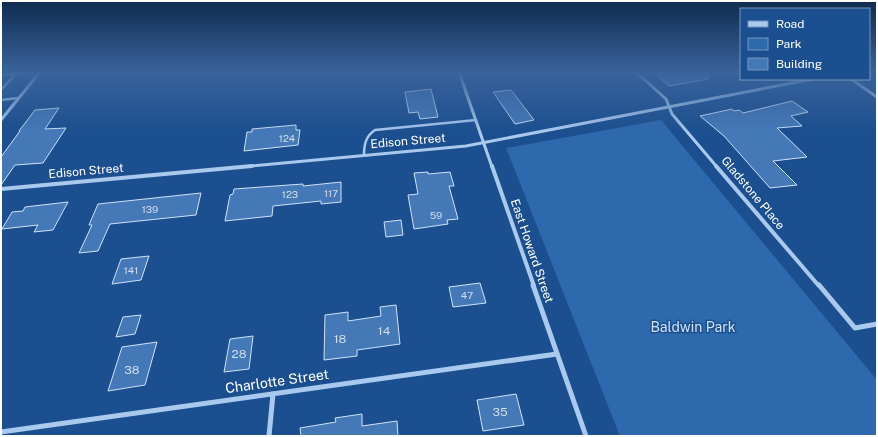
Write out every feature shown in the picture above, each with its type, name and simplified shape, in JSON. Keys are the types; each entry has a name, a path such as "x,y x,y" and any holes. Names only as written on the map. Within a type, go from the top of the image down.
{"street":[{"path":"1,120 23,92"},
{"name":"East Howard Street","path":"466,92 586,436"},
{"name":"Gladstone Place","path":"659,92 666,99 672,114 855,328 877,324"},
{"name":"Edison Street","path":"1,189 466,146 744,92"},
{"name":"Charlotte Street","path":"1,432 557,354"},
{"path":"269,436 273,394"}],"lane":[{"path":"1,100 18,98"},
{"path":"364,155 365,140 369,134 375,130 476,120"}],"green space":[{"name":"Baldwin Park","path":"661,120 877,380 877,436 620,436 506,148"}],"building":[{"path":"405,92 432,92 438,117 420,119 418,112 409,113"},
{"path":"493,92 513,92 534,120 515,124"},
{"path":"792,101 808,112 791,116 802,126 777,128 807,157 773,161 797,185 770,188 724,136 700,116 732,109 734,111 739,110 743,113"},
{"path":"59,108 45,129 66,128 43,163 15,165 1,185 1,157 19,131 35,110"},
{"path":"296,125 296,130 300,130 298,145 244,151 247,132 252,132 252,129"},
{"path":"428,172 428,174 450,172 454,186 449,186 458,219 447,220 448,224 414,229 408,195 418,194 414,173"},
{"path":"341,182 341,202 321,204 321,201 273,206 272,216 225,221 230,195 233,194 234,189 303,184 303,186"},
{"path":"201,193 196,215 110,224 98,251 79,253 92,225 89,225 98,204"},
{"path":"68,202 53,230 34,232 38,225 2,229 12,212 23,211 25,207"},
{"path":"401,220 403,235 386,237 384,222"},
{"path":"149,256 141,280 112,284 121,259"},
{"path":"480,283 486,303 453,307 449,287"},
{"path":"396,305 400,344 357,350 357,356 324,360 325,315 348,312 348,321 381,316 380,307"},
{"path":"141,315 135,334 116,337 123,317"},
{"path":"253,336 249,369 224,372 230,339"},
{"path":"157,342 145,385 108,391 122,347"},
{"path":"516,394 524,425 483,431 477,400"},
{"path":"362,414 362,426 397,421 398,436 301,436 300,428 336,422 335,418"}]}
